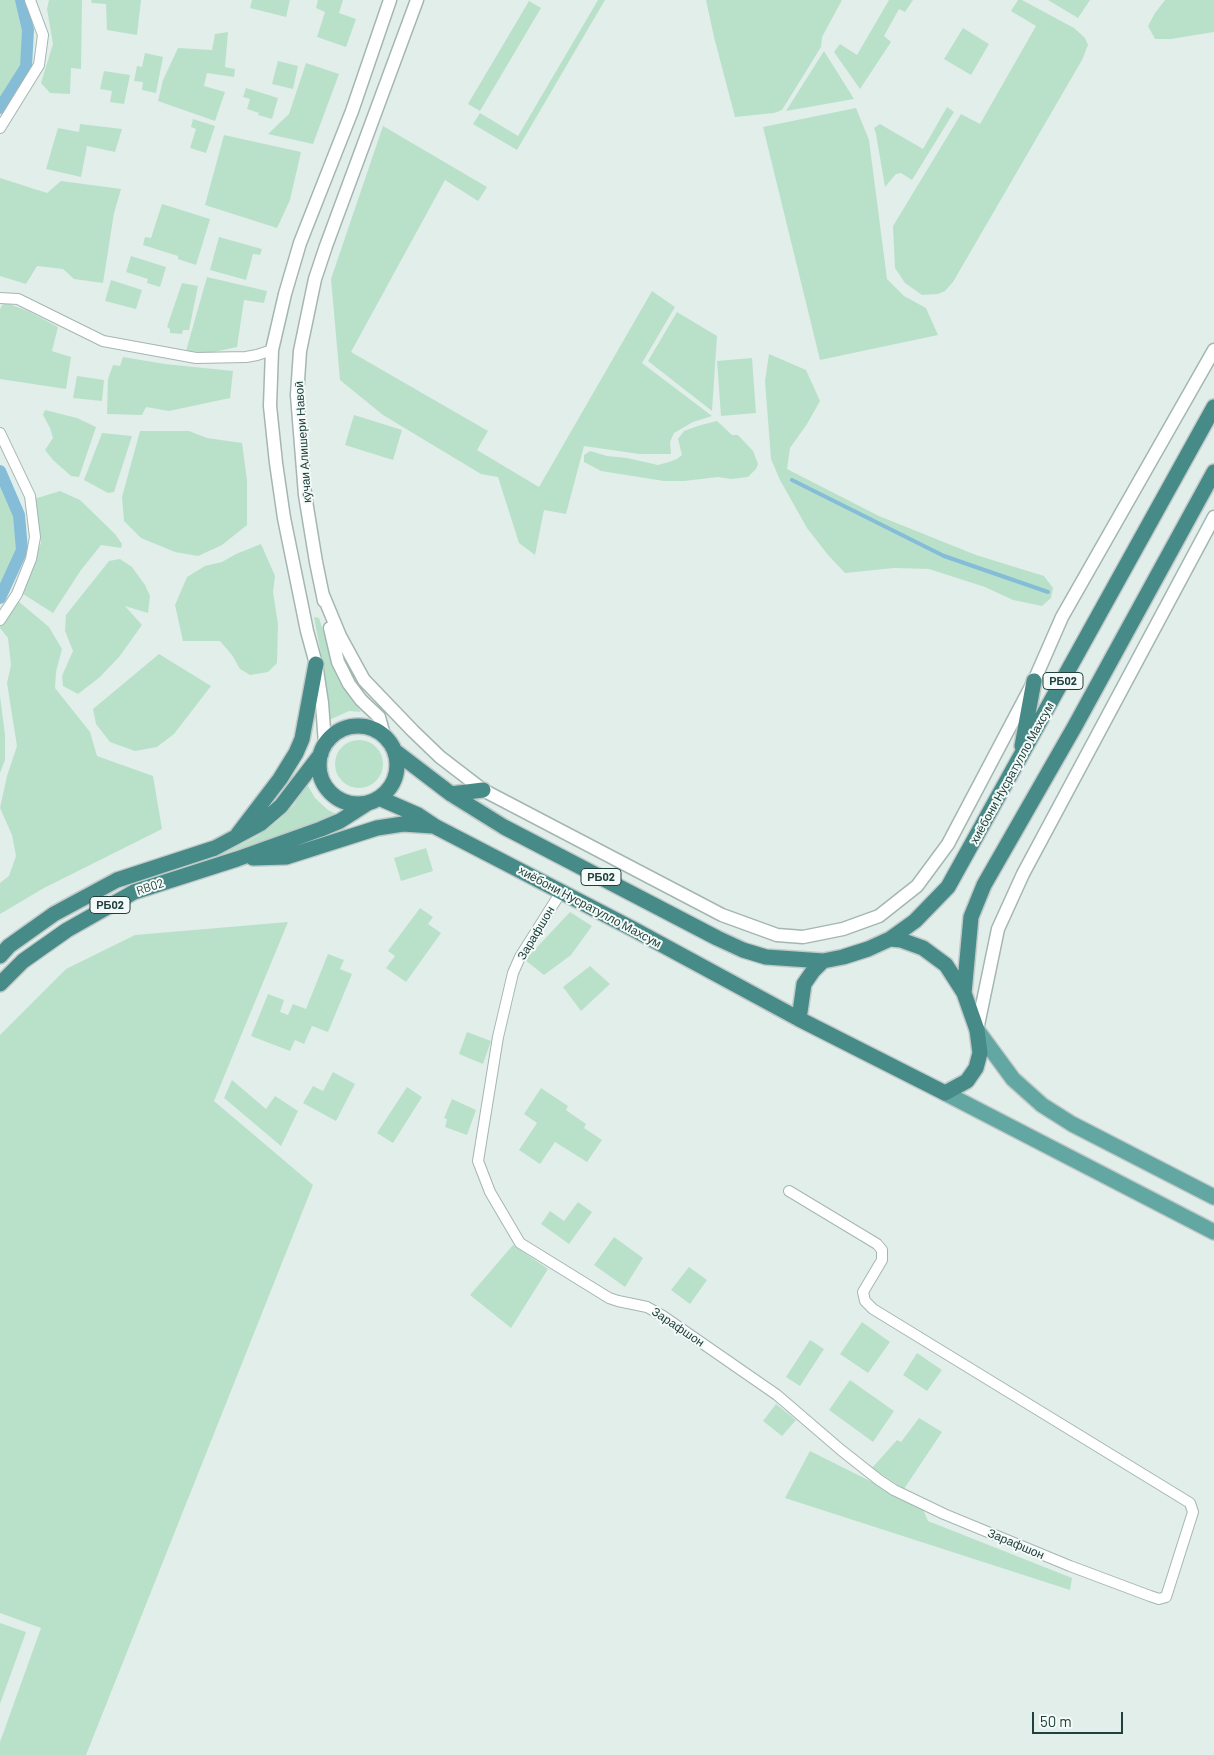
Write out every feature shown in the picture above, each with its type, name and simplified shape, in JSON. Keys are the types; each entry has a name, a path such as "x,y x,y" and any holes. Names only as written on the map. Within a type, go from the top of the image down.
{"highway":[{"name":"хиёбони Нусратулло Махсум","path":"823,961 868,950 890,938 915,921 948,887 1214,408"},
{"name":"РБ02","path":"964,993 971,917 984,885 1075,726 1214,472"},
{"path":"234,839 280,779 296,753 302,739 316,664"},
{"path":"1020,758 1034,681"},
{"name":"РБ02","path":"234,839 260,824 281,806 332,735 342,729 353,726 370,727 384,735 396,752 451,794 504,827 717,938 766,957 823,961"},
{"name":"РБ02","path":"323,749 319,764 320,774 330,792 338,798 358,804 373,800"},
{"name":"РБ02","path":"236,859 340,821 387,791 393,783 396,773 396,752"},
{"path":"451,794 483,790"},
{"name":"хиёбони Нусратулло Махсум","path":"373,800 418,816 641,933 799,1019 945,1093"},
{"path":"236,859 286,856 389,826 404,824 436,826"},
{"name":"RB02","path":"0,956 9,946 54,914 117,880 215,848 234,839"},
{"name":"RB02","path":"0,984 23,961 67,930 134,892 236,859"},
{"path":"890,938 923,948 946,965 964,993 977,1030 980,1053 976,1068 967,1081 945,1093"},
{"path":"799,1019 804,984 823,961"}],"main road":[{"path":"977,1030 1013,1079 1042,1105 1072,1124 1214,1197"},
{"path":"945,1093 1214,1232"}],"street":[{"path":"0,128 39,65 43,35 30,0"},
{"name":"кӯчаи Алишери Навоӣ","path":"323,749 322,703 316,664 307,631 290,546 276,463 270,406 272,350 285,294 300,243 352,111 390,0"},
{"name":"кӯчаи Алишери Навоӣ","path":"384,735 379,717 348,684 338,662 323,595 305,495 297,395 300,351 315,280 417,0"},
{"path":"0,298 18,299 103,341 196,358 257,356 272,350"},
{"path":"323,595 340,636 364,680 440,757 483,790 722,915 777,935 803,936 843,929 878,916 917,886 948,844 1034,681 1062,618 1214,350"},
{"path":"0,433 30,496 35,537 31,558 24,576 16,594 0,620"},
{"path":"977,1030 998,929 1023,874 1214,517"},
{"name":"Зарафшон","path":"561,892 520,957 513,973 498,1037 478,1161 490,1192 520,1243 609,1298 647,1307 663,1316 777,1395 841,1450 894,1490 944,1514 1070,1566 1160,1599 1166,1598 1193,1512 1190,1503 873,1309 865,1301 863,1292 882,1260 882,1250 877,1244 789,1191"}],"green space":[{"path":"0,0 17,0 25,28 21,65 0,102"},
{"path":"49,0 82,0 81,69 71,68 70,94 50,93 41,83 53,44 47,9"},
{"path":"91,0 141,0 137,35 107,30 106,4 92,3"},
{"path":"252,0 290,0 286,17 250,8"},
{"path":"318,0 343,0 339,13 356,19 346,47 317,37 325,12 316,8"},
{"path":"598,0 605,0 517,150 473,124 480,113 518,136"},
{"path":"706,0 842,0 822,37 821,47 782,110 774,113 735,117"},
{"path":"889,0 913,0 905,12 899,9 884,36 891,42 860,89 834,52 840,44 857,55"},
{"path":"1018,0 1022,0 1074,28 1085,38 1088,45 1082,60 953,282 945,291 938,294 922,295 905,283 895,268 893,226 961,114 980,124 1036,26 1011,11"},
{"path":"1048,0 1090,0 1078,18"},
{"path":"1165,0 1214,0 1214,32 1171,39 1155,39 1148,26"},
{"path":"529,1 541,8 480,111 468,104"},
{"path":"963,28 989,44 971,75 944,59"},
{"path":"228,32 225,67 235,69 234,77 207,73 204,86 225,92 215,121 158,101 163,80 178,48 212,50 215,34"},
{"path":"824,51 854,99 786,111"},
{"path":"145,53 163,57 156,93 142,90 143,82 134,81 137,66 142,67"},
{"path":"278,61 298,66 293,89 272,84"},
{"path":"306,63 339,74 313,144 268,134 289,114"},
{"path":"104,71 130,75 124,104 110,102 112,91 100,89"},
{"path":"246,88 278,98 272,119 247,109 250,99 243,97"},
{"path":"947,107 954,112 912,180 901,173 896,174 885,187 874,128 880,124 923,149"},
{"path":"856,108 869,140 887,279 904,296 926,308 938,335 820,360 763,127"},
{"path":"193,119 215,126 206,153 190,148 196,129 191,127"},
{"path":"80,124 122,129 115,152 87,146 81,177 46,169 58,128 79,132"},
{"path":"383,126 487,187 478,201 445,180 351,352 488,431 477,450 539,487 652,291 675,307 642,363 712,416 693,422 674,433 670,442 671,454 639,454 584,446 566,514 544,510 535,555 519,543 498,477 481,474 383,415 340,380 331,279"},
{"path":"224,135 301,152 290,200 277,228 205,205"},
{"path":"0,178 47,193 61,181 121,189 114,213 103,283 74,279 63,269 37,266 26,284 0,276"},
{"path":"162,204 210,219 196,265 178,259 178,256 143,245 145,237 151,238"},
{"path":"219,237 262,249 260,255 253,254 246,280 210,270"},
{"path":"131,256 166,267 160,287 147,283 148,279 126,272"},
{"path":"207,277 267,291 264,303 244,300 237,347 209,353 186,351"},
{"path":"111,280 142,290 136,309 105,301"},
{"path":"182,283 198,286 189,330 183,330 182,334 170,333 170,329 167,327"},
{"path":"4,302 28,311 58,327 52,351 71,357 66,389 0,379 0,309"},
{"path":"677,312 717,336 712,411 648,361"},
{"path":"769,354 806,370 820,401 790,448 787,469 879,516 976,555 1044,576 1053,588 1051,598 1042,606 1013,600 985,587 929,569 894,568 845,573 807,528 780,480 771,459 765,381"},
{"path":"123,357 165,364 233,371 230,398 169,411 146,407 142,415 107,414 108,379 113,365 120,366"},
{"path":"752,358 756,413 721,416 717,361"},
{"path":"77,376 104,380 102,401 73,398"},
{"path":"45,410 77,418 96,427 79,477 71,476 45,450 53,438 43,415"},
{"path":"354,415 402,430 393,460 345,445"},
{"path":"717,421 732,435 738,435 753,451 758,464 748,477 664,481 601,471 584,462 584,455 590,451 658,465 669,462 682,455 678,439 684,431"},
{"path":"140,431 189,431 207,438 242,443 247,480 247,525 222,545 198,556 175,552 141,538 124,521 122,497"},
{"path":"102,433 132,436 114,492 108,493 84,480"},
{"path":"0,474 17,515 20,550 0,595"},
{"path":"60,491 80,500 115,534 122,544 121,548 101,545 81,570 53,613 20,592 41,543 34,499"},
{"path":"261,544 275,576 273,592 278,624 277,663 268,672 250,675 240,669 232,655 220,641 183,641 175,605 187,577 205,566 222,562"},
{"path":"120,559 132,567 145,585 150,596 148,613 125,606 142,625 119,657 100,677 78,694 63,686 62,676 73,651 65,631 66,615 109,561"},
{"path":"18,601 49,627 62,649 56,672 55,688 90,732 97,756 153,776 162,829 44,888 0,914 0,883 9,876 16,856 12,835 0,808 7,776 17,746 7,683 11,665 8,638 0,628 0,623"},
{"path":"314,617 319,618 336,673 347,693 361,712 349,711 327,721 325,676"},
{"path":"159,654 211,686 174,734 157,747 135,751 110,742 96,724 93,709"},
{"path":"0,696 5,735 5,760 0,773"},
{"path":"359,740 368,742 376,747 381,755 383,764 381,773 376,781 368,786 359,788 350,786 342,781 337,773 335,764 337,755 342,747 350,742"},
{"path":"307,784 315,798 328,810 340,816 223,854 258,836 279,820 294,805"},
{"path":"426,848 433,871 401,881 394,858"},
{"path":"420,908 433,917 428,924 441,933 406,982 386,968 395,956 388,951"},
{"path":"570,912 592,926 571,955 544,975 525,960"},
{"path":"288,922 214,1101 313,1185 86,1755 0,1755 0,1742 41,1628 0,1613 0,1035 66,969 135,935"},
{"path":"328,954 344,960 340,969 352,974 328,1032 312,1026 304,1044 295,1040 290,1051 251,1036 268,994 284,1000 280,1012 288,1015 293,1004 306,1009"},
{"path":"590,966 610,984 581,1011 563,987"},
{"path":"467,1032 491,1041 483,1064 459,1054"},
{"path":"333,1072 355,1084 336,1121 303,1103 313,1086 323,1091"},
{"path":"232,1080 266,1109 275,1096 298,1111 281,1146 224,1098"},
{"path":"407,1087 422,1097 393,1143 377,1133"},
{"path":"541,1088 568,1106 566,1110 586,1124 584,1128 602,1140 587,1162 555,1142 540,1164 519,1150 537,1123 524,1114"},
{"path":"452,1099 476,1110 467,1135 445,1127 447,1119 444,1118"},
{"path":"578,1202 592,1212 569,1244 541,1224 550,1211 564,1221"},
{"path":"614,1237 643,1258 625,1287 594,1265"},
{"path":"513,1245 548,1269 511,1328 470,1295"},
{"path":"689,1267 707,1280 690,1304 671,1290"},
{"path":"862,1322 890,1342 868,1373 840,1354"},
{"path":"810,1340 824,1349 800,1386 786,1377"},
{"path":"917,1353 942,1370 927,1391 903,1375"},
{"path":"850,1380 894,1411 873,1442 829,1410"},
{"path":"776,1404 796,1420 782,1436 763,1421"},
{"path":"919,1418 942,1432 904,1489 872,1468 897,1440 901,1442"},
{"path":"810,1451 922,1507 928,1521 1072,1578 1070,1590 785,1498"},
{"path":"0,1623 26,1632 0,1704"}],"waterway":[{"path":"0,108 26,67 28,30 21,0"},
{"path":"0,471 19,515 22,550 0,598"},
{"path":"792,480 944,556 1048,592"}]}
